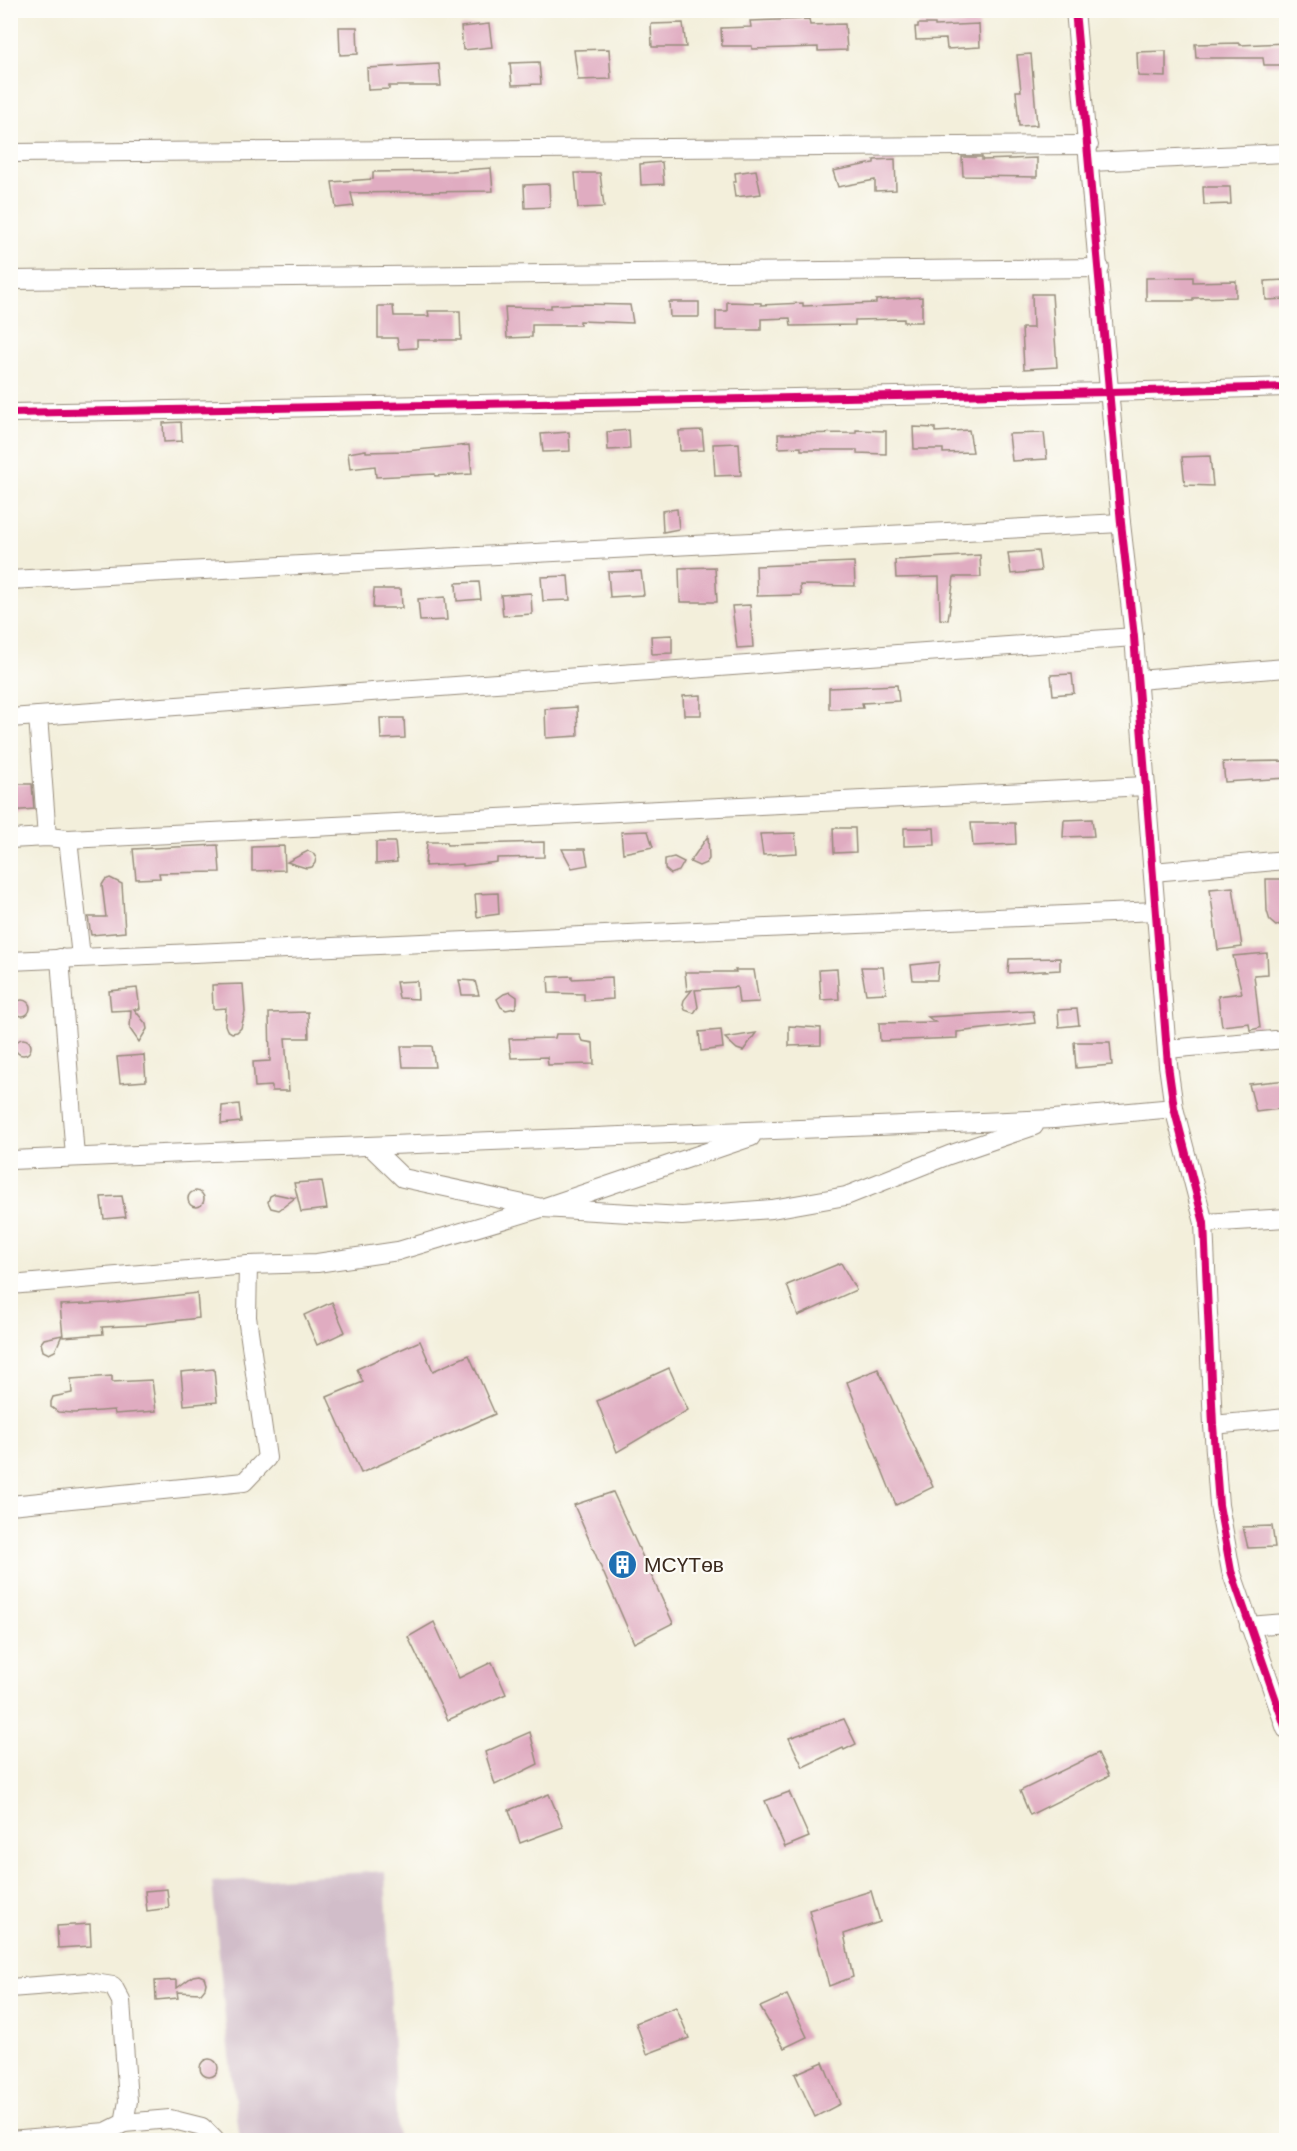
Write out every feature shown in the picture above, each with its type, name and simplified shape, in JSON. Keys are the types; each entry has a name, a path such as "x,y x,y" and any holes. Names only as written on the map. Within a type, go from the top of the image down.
{"street":[{"path":"1076,10 1138,680 1167,1048 1174,1108 1204,1223 1219,1505 1231,1571 1287,1729"},
{"path":"10,153 1287,153"},
{"path":"10,280 1100,268"},
{"path":"10,413 1287,387"},
{"path":"10,580 1122,523"},
{"path":"10,718 1134,637"},
{"path":"1138,680 1287,668"},
{"path":"38,716 47,837"},
{"path":"10,839 47,837 68,839 1146,786"},
{"path":"68,839 81,957"},
{"path":"1153,872 1287,860"},
{"path":"10,960 1156,911"},
{"path":"60,958 75,1157"},
{"path":"1167,1048 1287,1039"},
{"path":"10,1160 1054,1119 1174,1108"},
{"path":"370,1146 403,1178 542,1208 682,1216 772,1209 846,1196 949,1155 1054,1119"},
{"path":"10,1285 248,1265 316,1263 398,1251 542,1208 769,1131"},
{"path":"1204,1223 1287,1218"},
{"path":"10,1505 244,1482 267,1458 247,1317 248,1265"},
{"path":"1213,1425 1287,1418"},
{"path":"1250,1626 1287,1623"},
{"path":"10,1988 88,1982 112,1986 121,2001 128,2101 124,2123"},
{"path":"10,2140 106,2132 124,2123 170,2119 202,2127 215,2140"}],"shaded area":[{"path":"385,1871 397,2138 390,2140 240,2140 227,2039 212,1882"}],"building":[{"path":"809,19 810,25 845,24 847,50 818,51 818,47 752,49 752,46 722,46 721,28 751,27 750,21"},
{"path":"683,23 686,47 652,47 651,24"},
{"path":"489,24 492,47 463,50 461,27"},
{"path":"918,24 935,24 935,26 979,24 980,47 947,49 946,39 916,40 915,27 918,27"},
{"path":"339,27 357,27 358,54 340,55"},
{"path":"1240,43 1240,45 1287,43 1287,65 1264,65 1263,58 1196,58 1195,44"},
{"path":"609,49 611,79 578,80 574,50"},
{"path":"1166,51 1166,77 1138,76 1137,52"},
{"path":"1031,54 1037,125 1019,126 1016,91 1021,91 1017,55"},
{"path":"539,62 541,84 512,85 510,63"},
{"path":"439,64 441,86 389,86 389,89 368,90 367,68"},
{"path":"962,157 982,157 982,160 1037,158 1037,177 963,176"},
{"path":"895,159 896,190 875,191 875,180 838,187 833,171 874,163 874,160"},
{"path":"662,162 664,184 641,185 640,164"},
{"path":"491,168 493,191 351,193 354,206 336,208 332,182 373,179 373,172"},
{"path":"756,170 761,194 735,197 733,182 736,182 735,173"},
{"path":"575,173 600,173 604,207 578,208"},
{"path":"549,184 550,207 525,208 524,185"},
{"path":"1203,187 1230,187 1231,204 1204,205"},
{"path":"1193,277 1193,282 1236,281 1236,297 1193,298 1193,301 1146,301 1146,278"},
{"path":"1287,280 1287,299 1266,300 1265,281"},
{"path":"1032,294 1052,294 1057,367 1024,369 1022,328 1033,328"},
{"path":"922,297 922,322 904,322 904,319 855,320 855,325 791,326 790,318 761,319 761,330 716,330 716,311 727,311 727,302 761,303 761,305 803,303 803,306 876,303 876,300"},
{"path":"669,302 699,302 699,317 670,317"},
{"path":"551,305 630,305 633,323 580,321 580,325 532,325 532,337 507,338 505,307 551,308"},
{"path":"378,306 393,306 394,316 429,316 428,311 460,311 461,340 417,340 417,348 399,349 397,338 378,338"},
{"path":"181,422 182,441 164,442 163,423"},
{"path":"913,427 935,428 935,432 969,430 973,452 943,453 943,449 914,449"},
{"path":"629,430 630,449 608,450 607,432"},
{"path":"702,430 704,450 680,451 679,431"},
{"path":"856,430 886,431 886,454 857,453 857,450 779,448 778,434 856,433"},
{"path":"569,432 570,451 543,452 541,434"},
{"path":"1044,433 1047,459 1012,461 1009,434"},
{"path":"739,443 741,475 715,476 713,444"},
{"path":"469,445 472,474 376,477 375,466 350,469 348,453 366,450 366,452 406,451"},
{"path":"1210,456 1213,486 1185,485 1182,457"},
{"path":"677,509 679,529 663,532 662,511"},
{"path":"1038,551 1041,571 1011,574 1008,553"},
{"path":"980,555 981,577 954,577 948,620 940,619 939,577 896,578 895,560"},
{"path":"854,562 855,586 800,585 801,595 757,596 756,566"},
{"path":"715,567 717,602 680,602 679,568"},
{"path":"641,571 644,595 610,597 608,572"},
{"path":"568,576 570,600 543,601 541,577"},
{"path":"479,582 481,599 457,601 456,583"},
{"path":"374,589 401,589 402,608 373,608"},
{"path":"531,593 532,614 503,616 501,595"},
{"path":"445,597 447,620 420,621 418,599"},
{"path":"750,605 753,647 737,648 732,606"},
{"path":"672,635 672,653 652,654 651,636"},
{"path":"1072,674 1074,693 1053,695 1051,675"},
{"path":"897,685 899,701 862,703 863,708 829,709 829,688"},
{"path":"701,695 701,715 684,715 683,696"},
{"path":"577,707 578,736 546,738 545,709"},
{"path":"380,718 404,718 405,738 381,739"},
{"path":"1287,761 1287,778 1225,782 1223,762"},
{"path":"10,784 32,784 34,809 10,811"},
{"path":"1092,819 1094,836 1063,837 1064,820"},
{"path":"971,823 1015,823 1016,844 973,846"},
{"path":"833,828 855,828 856,852 834,853"},
{"path":"904,828 934,828 935,845 904,846"},
{"path":"648,831 653,847 623,853 621,832"},
{"path":"795,833 797,853 763,855 760,834"},
{"path":"708,836 709,859 699,866 690,862"},
{"path":"376,842 395,842 397,862 376,864"},
{"path":"427,842 447,842 447,845 544,842 544,857 497,858 497,862 463,866 463,864 425,866"},
{"path":"218,845 220,872 159,873 160,878 136,879 133,849"},
{"path":"284,846 285,870 252,871 252,847"},
{"path":"562,849 585,849 588,865 572,868"},
{"path":"308,851 316,858 312,867 306,868 287,862"},
{"path":"674,857 684,862 679,871 671,874 665,869 665,859"},
{"path":"110,878 122,884 125,932 91,935 88,917 106,917 102,885"},
{"path":"1266,879 1286,879 1287,904 1282,904 1284,918 1282,923 1276,926 1270,921 1267,911"},
{"path":"1233,887 1242,947 1218,950 1210,889"},
{"path":"498,893 499,914 477,917 475,894"},
{"path":"1267,953 1268,974 1254,975 1260,1028 1250,1030 1249,1023 1222,1026 1218,996 1242,993 1233,956"},
{"path":"1060,958 1060,970 1008,973 1009,959"},
{"path":"939,962 937,980 913,980 911,965"},
{"path":"861,967 883,967 886,993 866,994"},
{"path":"837,969 839,999 821,1000 819,970"},
{"path":"735,970 754,970 759,1002 739,1003 737,987 695,990 698,1007 694,1013 685,1010 684,1000 692,990 687,991 685,972 736,972"},
{"path":"572,976 572,979 612,977 613,999 584,1001 584,994 549,993 548,977"},
{"path":"459,980 475,981 479,995 462,995"},
{"path":"417,981 418,999 399,998 396,982"},
{"path":"243,984 245,1012 241,1028 232,1033 225,1025 226,1008 213,1009 212,985"},
{"path":"137,988 140,1009 134,1009 146,1024 147,1029 139,1042 130,1029 131,1010 111,1011 109,991"},
{"path":"510,992 517,997 517,1003 515,1008 506,1010 501,1007 497,999"},
{"path":"22,1000 28,1002 30,1008 28,1014 22,1016 16,1014 14,1008 16,1002"},
{"path":"1077,1009 1079,1025 1059,1027 1058,1010"},
{"path":"1033,1011 1035,1023 957,1032 957,1038 880,1041 879,1023 935,1022 928,1017"},
{"path":"308,1012 309,1038 285,1038 289,1091 272,1091 272,1086 255,1087 253,1062 270,1061 269,1013"},
{"path":"789,1026 821,1028 821,1045 789,1046"},
{"path":"721,1030 723,1048 701,1051 699,1032"},
{"path":"756,1033 743,1051 737,1049 725,1038"},
{"path":"556,1034 579,1034 582,1041 593,1043 594,1064 548,1065 547,1057 511,1058 509,1039 555,1038"},
{"path":"23,1039 29,1041 31,1047 29,1053 23,1055 17,1053 15,1047 17,1041"},
{"path":"1074,1042 1110,1042 1112,1065 1076,1068"},
{"path":"401,1046 432,1046 435,1067 403,1067"},
{"path":"144,1055 146,1081 120,1083 117,1057"},
{"path":"1287,1080 1287,1108 1256,1112 1249,1084"},
{"path":"239,1104 241,1122 221,1124 222,1106"},
{"path":"322,1181 327,1209 301,1212 294,1183"},
{"path":"196,1191 202,1193 204,1199 202,1205 196,1207 190,1205 188,1199 190,1193"},
{"path":"274,1194 295,1198 279,1210 271,1208 268,1202 270,1196"},
{"path":"122,1196 126,1217 104,1219 101,1197"},
{"path":"841,1263 856,1290 798,1316 787,1285"},
{"path":"197,1293 199,1318 146,1325 102,1327 103,1334 63,1337 60,1305 109,1303"},
{"path":"332,1302 345,1332 317,1345 304,1315"},
{"path":"62,1335 55,1351 49,1354 43,1351 41,1343 44,1339"},
{"path":"420,1341 433,1371 469,1355 495,1414 361,1473 327,1397 363,1382 357,1369"},
{"path":"669,1368 688,1410 617,1452 597,1401"},
{"path":"214,1369 217,1402 184,1405 181,1372"},
{"path":"878,1369 933,1487 896,1505 847,1382"},
{"path":"112,1376 112,1382 152,1380 156,1411 115,1414 114,1410 74,1413 58,1412 51,1407 53,1397 72,1393 71,1379"},
{"name":"МСҮТөв","path":"613,1492 673,1623 634,1643 574,1505"},
{"path":"1272,1526 1275,1547 1248,1548 1243,1527"},
{"path":"434,1622 459,1678 492,1662 506,1694 448,1720 408,1637"},
{"path":"844,1719 856,1744 803,1767 789,1738"},
{"path":"530,1732 538,1764 495,1785 485,1752"},
{"path":"1098,1753 1109,1776 1030,1815 1020,1791"},
{"path":"789,1792 809,1837 785,1847 765,1801"},
{"path":"549,1794 563,1827 520,1843 509,1810"},
{"path":"167,1889 169,1908 147,1911 145,1891"},
{"path":"871,1891 880,1922 844,1934 853,1977 829,1986 809,1910"},
{"path":"90,1924 91,1946 58,1948 57,1926"},
{"path":"193,1976 204,1977 206,1983 201,1993 177,1992 178,1998 156,2000 155,1981 177,1980 177,1988"},
{"path":"787,1995 807,2037 784,2048 760,2007"},
{"path":"676,2007 689,2038 647,2054 636,2023"},
{"path":"209,2059 215,2062 218,2068 215,2074 209,2077 203,2074 200,2068 203,2062"},
{"path":"823,2062 840,2104 815,2117 795,2074"}],"cycle path":[{"path":"1075,10 1121,523 1134,637 1168,1065 1174,1108 1204,1223 1219,1505 1231,1571 1286,1729"},
{"path":"10,413 1286,387"}],"place":[{"name":"МСҮТөв","path":"623,1564"}]}
